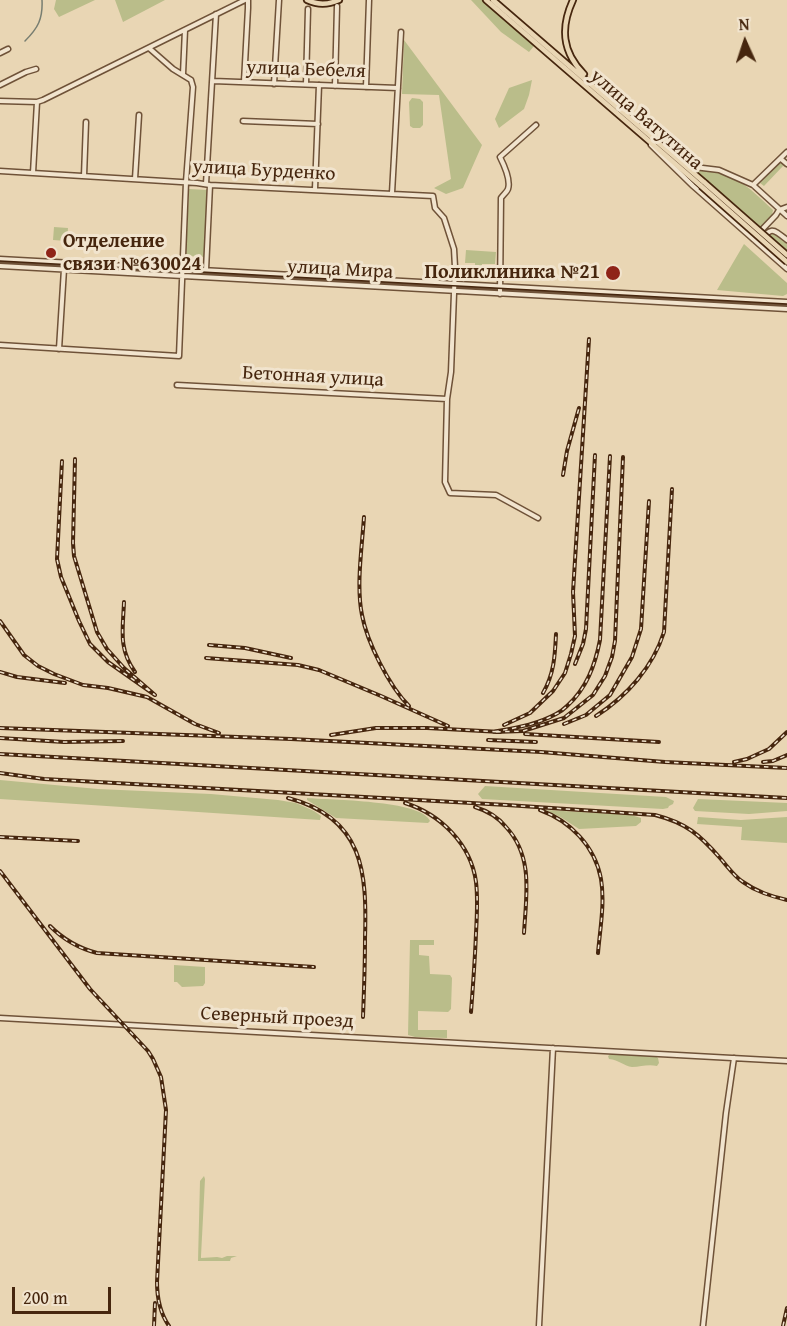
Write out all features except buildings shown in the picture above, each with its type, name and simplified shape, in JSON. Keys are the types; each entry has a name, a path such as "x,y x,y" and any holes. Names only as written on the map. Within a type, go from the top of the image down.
{"main road":[{"path":"307,0 317,4 329,4 339,0"},
{"name":"улица Ватутина","path":"486,0 648,142 787,255"},
{"name":"улица Ватутина","path":"494,0 685,165 703,185 787,262"},
{"path":"573,0 565,19 569,53 575,65 595,87"}],"street":[{"path":"0,101 37,102 43,100 246,0 248,8 244,82"},
{"path":"274,84 279,0"},
{"path":"366,87 369,0"},
{"path":"335,86 337,6"},
{"path":"306,84 308,9"},
{"path":"206,270 216,14"},
{"path":"183,75 185,29"},
{"path":"392,194 401,32"},
{"path":"0,345 179,356 181,276 193,87 191,80 173,69 149,48"},
{"path":"0,53 8,49"},
{"path":"0,85 36,69"},
{"name":"улица Бебеля","path":"213,81 398,88"},
{"path":"315,189 319,85"},
{"path":"33,173 37,102"},
{"path":"135,179 139,115"},
{"path":"243,121 318,124"},
{"path":"84,176 86,122"},
{"path":"500,294 501,198 507,191 508,183 500,157 536,125"},
{"path":"648,142 693,186 787,269"},
{"path":"753,185 787,152"},
{"path":"781,159 787,164"},
{"path":"685,165 719,170 753,185 787,216"},
{"name":"улица Бурденко","path":"0,171 433,196 435,208 444,218 454,249 454,284"},
{"path":"753,239 779,210 787,207"},
{"path":"758,243 772,230 787,240"},
{"name":"улица Мира","path":"0,259 787,302"},
{"name":"улица Мира","path":"0,266 787,309"},
{"path":"59,349 64,269"},
{"path":"454,284 445,482 450,493 496,495 538,518"},
{"path":"704,297 704,305"},
{"name":"Бетонная улица","path":"177,385 447,399"},
{"name":"Северный проезд","path":"0,1018 787,1060"},
{"path":"539,1326 553,1048"},
{"path":"703,1326 734,1058"}],"green space":[{"path":"56,0 95,0 59,17 54,9"},
{"path":"115,0 165,0 123,22"},
{"path":"471,0 482,0 534,46 529,52 501,32"},
{"path":"404,40 482,145 463,188 446,194 434,188 451,179 439,95 402,94"},
{"path":"532,80 524,109 499,128 495,119 509,88"},
{"path":"412,98 423,102 423,125 420,128 410,126 409,102"},
{"path":"782,162 787,166 783,166 764,186 760,183 779,163"},
{"path":"694,169 708,170 738,180 773,210 772,215 761,229"},
{"path":"189,189 208,190 205,257 186,256"},
{"path":"54,227 68,228 67,241 53,240"},
{"path":"774,232 787,242 787,252 769,237"},
{"path":"744,244 787,283 787,294 783,296 717,290"},
{"path":"466,250 496,252 495,264 482,264 482,276 475,276 475,263 465,263"},
{"path":"0,780 98,789 211,794 278,800 296,803 321,816 320,820 0,799"},
{"path":"485,786 666,797 674,801 668,808 663,809 482,799 478,794"},
{"path":"307,798 393,805 423,814 430,821 428,823 336,818"},
{"path":"698,799 787,803 787,811 749,814 695,811 693,808"},
{"path":"546,810 631,815 641,818 641,822 636,826 579,829"},
{"path":"698,817 741,820 787,817 787,843 741,840 742,827 697,824"},
{"path":"410,940 434,940 434,945 419,945 419,955 429,956 430,974 450,975 452,978 451,1009 448,1012 418,1011 418,1030 447,1030 447,1038 408,1035"},
{"path":"174,965 205,967 205,983 203,986 182,987 174,982"},
{"path":"611,1054 655,1056 659,1063 657,1066 632,1067 609,1059 608,1056"},
{"path":"204,1176 201,1258 237,1256 231,1258 230,1261 198,1261 200,1181"}],"waterway":[{"path":"25,41 39,23 42,0"}],"tram line":[{"path":"0,261 787,304"}],"railway":[{"path":"504,725 530,713 553,691 565,673 575,636 573,592 589,339"},
{"path":"563,475 579,408"},
{"path":"575,664 586,629 595,455"},
{"path":"610,456 600,640 589,676 574,699 557,713 533,723 493,732 523,731 564,718 593,695 605,676 615,641 623,457"},
{"path":"62,461 57,559 61,577 90,644 108,662 155,695 124,668 107,649 97,632 74,556 75,459"},
{"path":"596,716 628,690 646,669 664,632 672,489"},
{"path":"564,724 586,715 610,695 632,657 641,629 649,501"},
{"path":"364,517 359,579 362,615 380,663 394,687 409,706"},
{"path":"124,602 124,646 135,672"},
{"path":"0,621 24,655 38,666 83,685 147,697 195,724 219,733"},
{"path":"543,693 552,672 556,634"},
{"path":"209,645 245,648 291,658"},
{"path":"206,658 298,665 319,670 448,726"},
{"path":"0,672 17,677 65,683"},
{"path":"0,728 291,739 787,768"},
{"path":"331,735 376,728 501,732"},
{"path":"734,762 769,749 787,732"},
{"path":"525,734 659,742"},
{"path":"0,738 64,742 123,741"},
{"path":"488,740 536,742"},
{"path":"0,754 787,798"},
{"path":"763,762 773,761 787,755"},
{"path":"0,773 44,779 655,815 691,831 748,885 787,900"},
{"path":"288,798 313,807 332,819 346,834 356,851 362,870 365,915 363,1017"},
{"path":"405,803 430,815 452,832 461,843 473,868 477,907 471,1012"},
{"path":"475,807 500,820 521,851 525,864 527,891 524,933"},
{"path":"540,810 561,821 580,836 598,867 602,897 598,953"},
{"path":"0,837 78,841"},
{"path":"0,871 90,989 148,1051 161,1077 166,1110 157,1288 161,1311 169,1326"},
{"path":"50,926 72,943 97,953 314,967"},
{"path":"154,1326 155,1303"},
{"path":"783,1326 787,1308"}],"place":[{"name":"Отделение связи №630024","path":"51,253"},
{"name":"Поликлиника №21","path":"613,273"}]}
